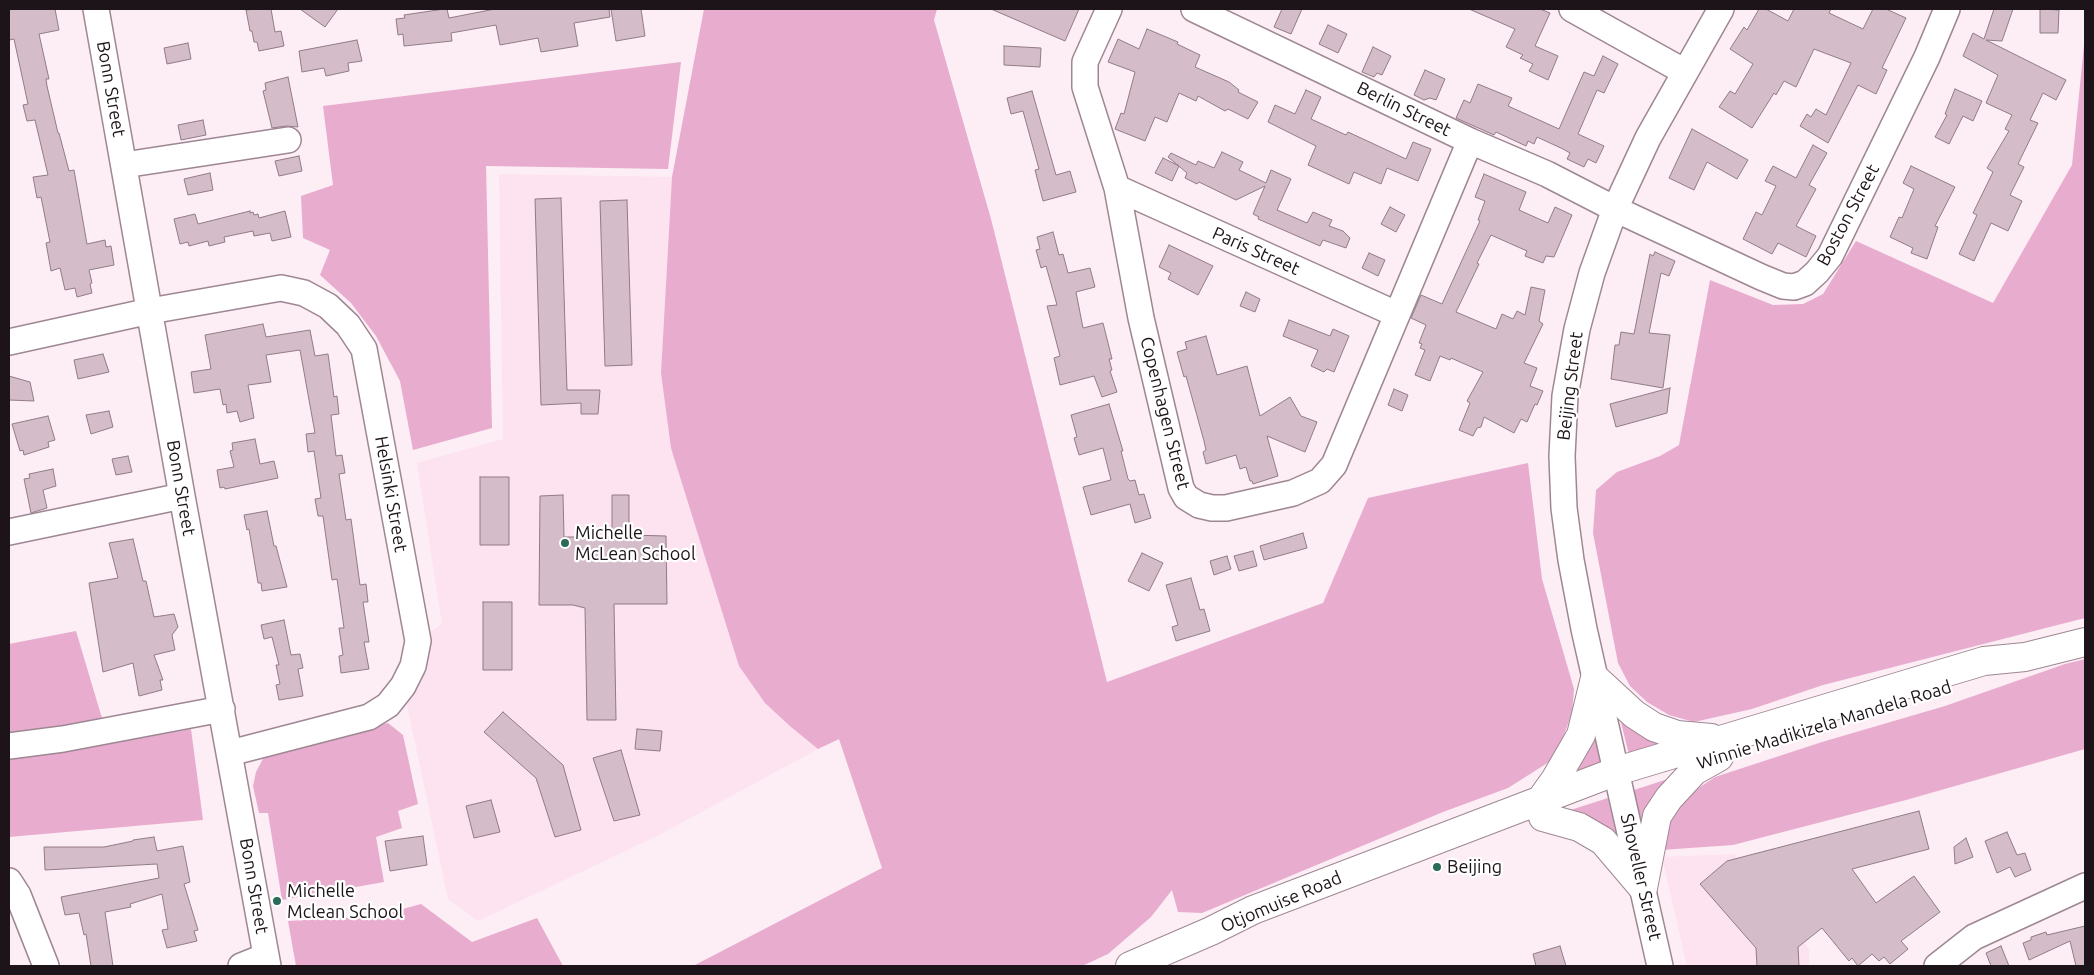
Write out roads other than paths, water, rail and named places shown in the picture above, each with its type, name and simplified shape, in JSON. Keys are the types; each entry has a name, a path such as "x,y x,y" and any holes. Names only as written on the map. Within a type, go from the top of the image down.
{"main road":[{"name":"Winnie Madikizela Mandela Road","path":"1619,780 1722,748 1984,661 2025,657 2085,642"},
{"path":"1644,888 1603,841 1541,809 1581,735 1596,678 1634,714 1654,727 1722,748"},
{"path":"1644,888 1657,816 1669,798 1687,778 1722,748"},
{"name":"Otjomuise Road","path":"1130,966 1211,932 1256,921 1619,780"}],"street":[{"name":"Bonn Street","path":"96,9 267,961"},
{"name":"Copenhagen Street","path":"1109,9 1086,62 1085,87 1117,188 1141,318 1182,488 1186,497 1199,505 1212,508 1226,508 1293,493 1320,481 1334,465 1470,141"},
{"name":"Berlin Street","path":"1194,9 1470,141 1547,174 1615,209"},
{"path":"1572,9 1685,72"},
{"name":"Beijing Street","path":"1619,780 1584,628 1571,560 1564,508 1562,456 1566,396 1577,329 1592,273 1615,209 1648,138 1721,9"},
{"name":"Boston Street","path":"1615,209 1783,286 1805,283 1830,256 1927,57 1947,9"},
{"path":"124,165 288,140"},
{"name":"Paris Street","path":"1117,188 1396,314"},
{"name":"Helsinki Street","path":"9,342 150,311 281,288 304,293 328,306 348,325 364,349 418,641 413,666 403,686 388,705 369,717 230,753"},
{"path":"9,532 182,496"},
{"path":"9,746 63,740 222,709"},
{"name":"Shoveller Street","path":"1619,780 1660,966"},
{"path":"9,881 18,895 46,966"},
{"path":"1937,966 1974,937 2085,886"},
{"path":"241,966 267,961"}],"place":[{"name":"Michelle McLean School","path":"565,543"},
{"name":"Beijing","path":"1437,867"},
{"name":"Michelle Mclean School","path":"277,901"}]}
